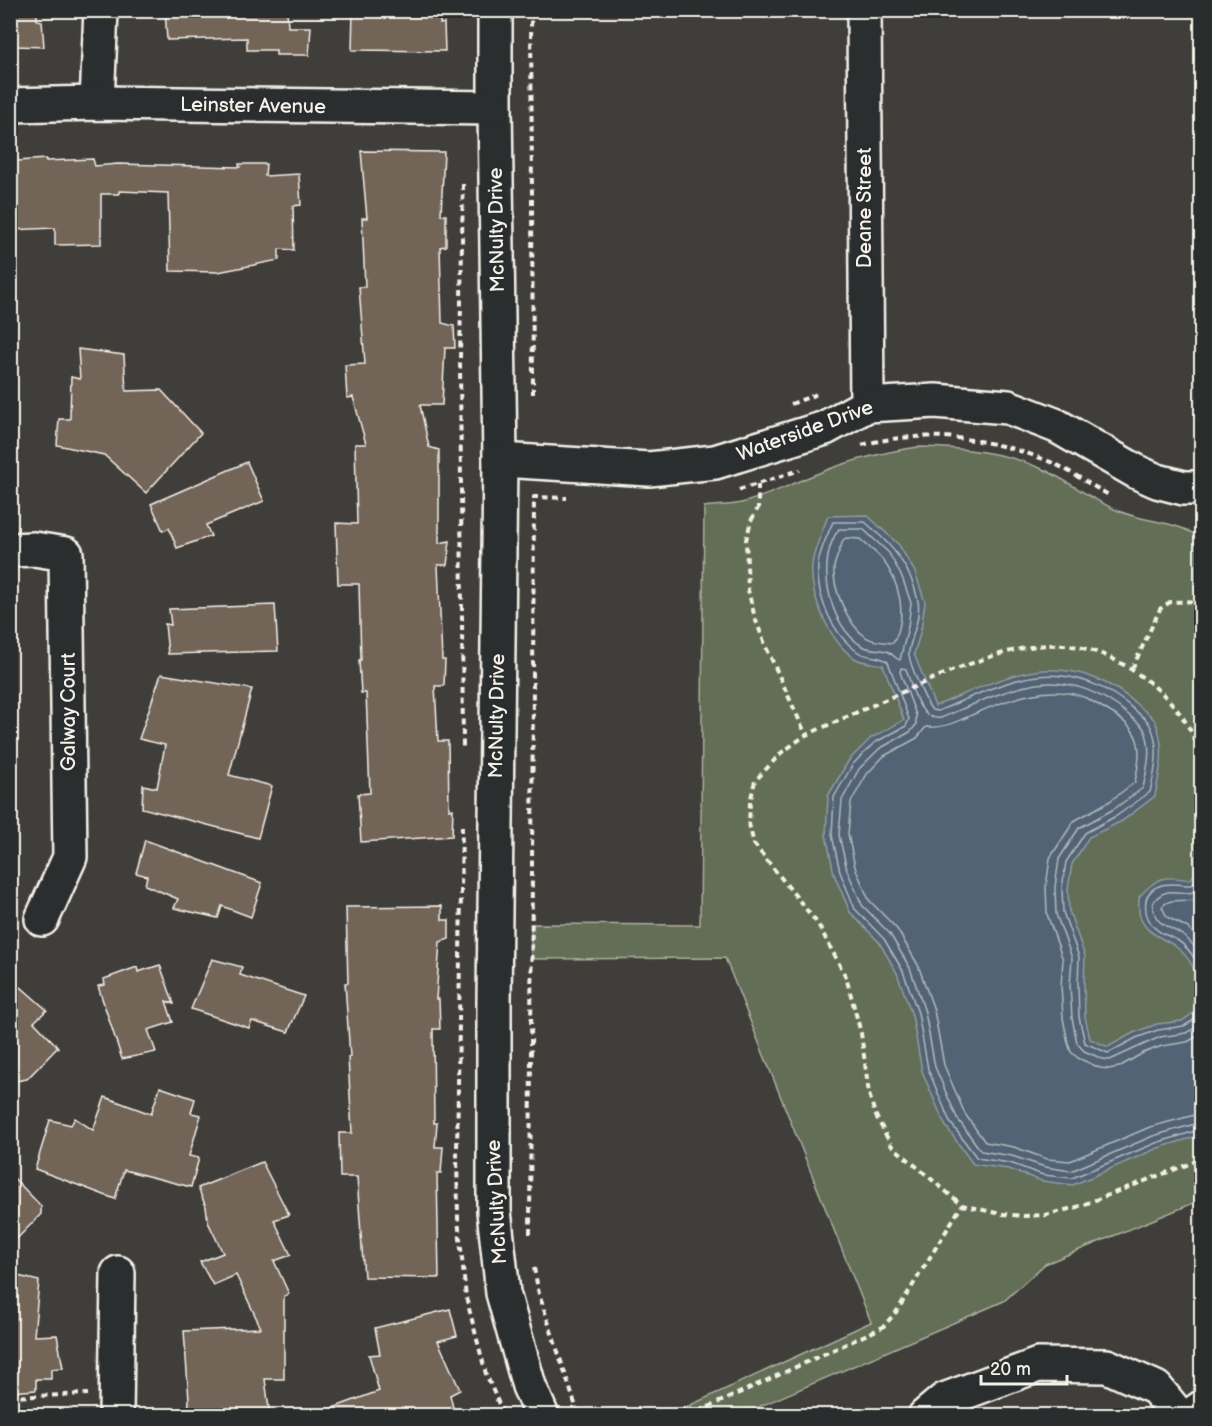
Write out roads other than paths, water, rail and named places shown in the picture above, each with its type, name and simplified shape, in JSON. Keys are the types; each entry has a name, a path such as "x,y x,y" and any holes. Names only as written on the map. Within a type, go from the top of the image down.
{"street":[{"path":"97,103 101,10"},
{"name":"McNulty Drive","path":"495,10 500,460 494,1211 502,1293 529,1386 542,1416"},
{"name":"Deane Street","path":"864,10 867,405"},
{"name":"Leinster Avenue","path":"10,105 97,103 495,108"},
{"name":"Waterside Drive","path":"500,460 649,470 715,462 825,428 867,405 935,401 1008,407 1058,426 1137,472 1157,481 1184,488 1202,488"},
{"name":"Galway Court","path":"10,549 34,549 66,554 70,857 42,919"},
{"path":"108,1405 118,1273"},
{"path":"908,1416 918,1409 935,1408 1038,1365 1107,1366 1156,1388 1186,1409"}],"water":[{"path":"867,515 899,545 915,572 925,602 921,630 914,654 935,706 1022,673 1064,670 1105,683 1129,698 1155,721 1161,751 1155,796 1122,821 1089,837 1072,864 1068,889 1069,911 1085,956 1085,1017 1090,1039 1108,1047 1133,1033 1157,1024 1182,1021 1199,1009 1198,982 1192,966 1182,952 1154,934 1142,922 1139,897 1161,879 1190,880 1201,865 1201,1135 1158,1148 1073,1185 1042,1181 1008,1169 973,1164 945,1125 922,1071 912,1015 897,973 879,942 850,912 834,874 826,835 828,796 849,760 871,738 904,720 883,665 856,659 847,652 823,617 814,590 813,559 828,516"}]}
